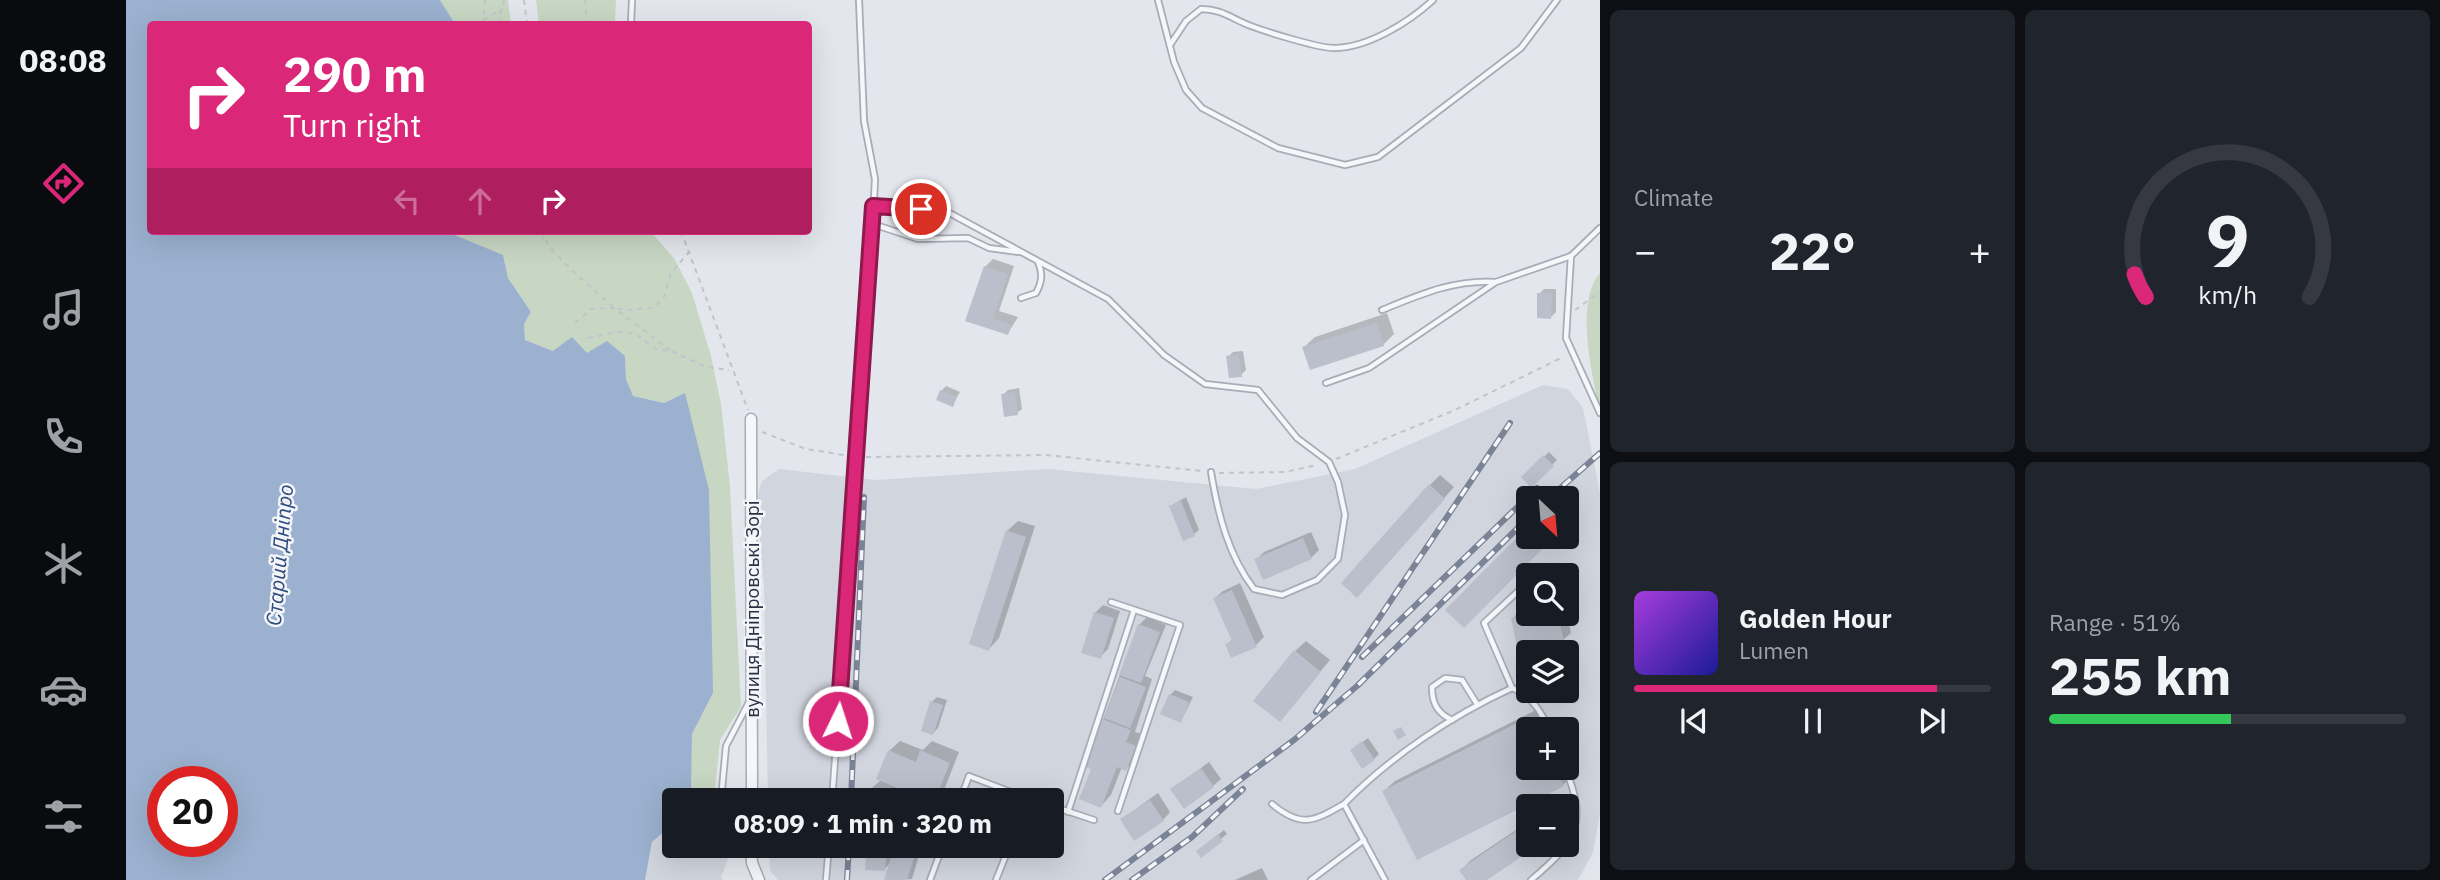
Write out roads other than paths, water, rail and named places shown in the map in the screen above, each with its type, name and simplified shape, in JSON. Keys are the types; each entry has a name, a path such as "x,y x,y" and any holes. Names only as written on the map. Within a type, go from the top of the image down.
{"street":[{"name":"вулиця Дніпровські Зорі","path":"751,419 752,788"},
{"path":"752,858 759,880"}],"lane":[{"path":"631,21 632,0"},
{"path":"833,788 875,180 864,121 859,0"},
{"path":"1158,0 1170,46 1186,90 1202,108 1278,149 1345,166 1378,157 1521,48 1557,0"},
{"path":"1170,46 1186,21 1201,9 1219,9 1249,26 1334,48 1368,40 1407,23 1433,0"},
{"path":"873,206 944,210 1108,299 1164,355 1205,384 1258,390 1297,438 1329,462 1338,482 1345,515 1338,559 1317,580 1283,595 1254,589 1240,570 1218,514 1211,472"},
{"path":"873,224 918,239 968,238 989,248 1023,253"},
{"path":"1326,383 1369,368 1496,282 1571,256 1600,228"},
{"path":"1571,256 1566,338 1600,413"},
{"path":"1021,298 1036,293 1041,284 1042,272 1037,261"},
{"path":"1382,310 1428,291 1471,280 1496,282"},
{"path":"1512,688 1484,623 1516,593"},
{"path":"1111,602 1180,625 1118,811"},
{"path":"1068,811 1134,610"},
{"path":"1452,720 1443,716 1432,699 1432,687 1445,678 1462,680 1476,704"},
{"path":"1272,804 1299,821 1320,818 1344,804 1369,778 1452,720 1476,704 1512,688 1519,690 1544,717"},
{"path":"722,788 726,746 752,696"},
{"path":"964,788 969,776 1000,788"},
{"path":"1531,880 1556,859 1570,840 1577,816 1577,796 1570,780"},
{"path":"1344,804 1385,880"},
{"path":"1064,810 1094,820"},
{"path":"1311,880 1364,840"},
{"path":"826,880 828,858"},
{"path":"930,880 938,858"},
{"path":"996,880 1005,858"}],"water":[{"name":"Старий Дніпро","path":"126,0 440,0 453,21 147,21 147,235 455,235 503,255 508,278 531,312 524,324 525,340 553,351 572,337 587,353 607,341 625,356 626,379 633,396 664,403 685,393 709,490 713,693 692,734 691,788 662,788 662,833 652,842 645,880 126,880"}],"railway":[{"path":"1316,712 1510,423"},
{"path":"1563,486 1600,453"},
{"path":"852,788 864,497"},
{"path":"1362,657 1516,508"},
{"path":"1105,880 1294,740 1357,686 1516,530"},
{"path":"1132,880 1192,837 1243,789"},
{"path":"847,880 848,858"}]}
